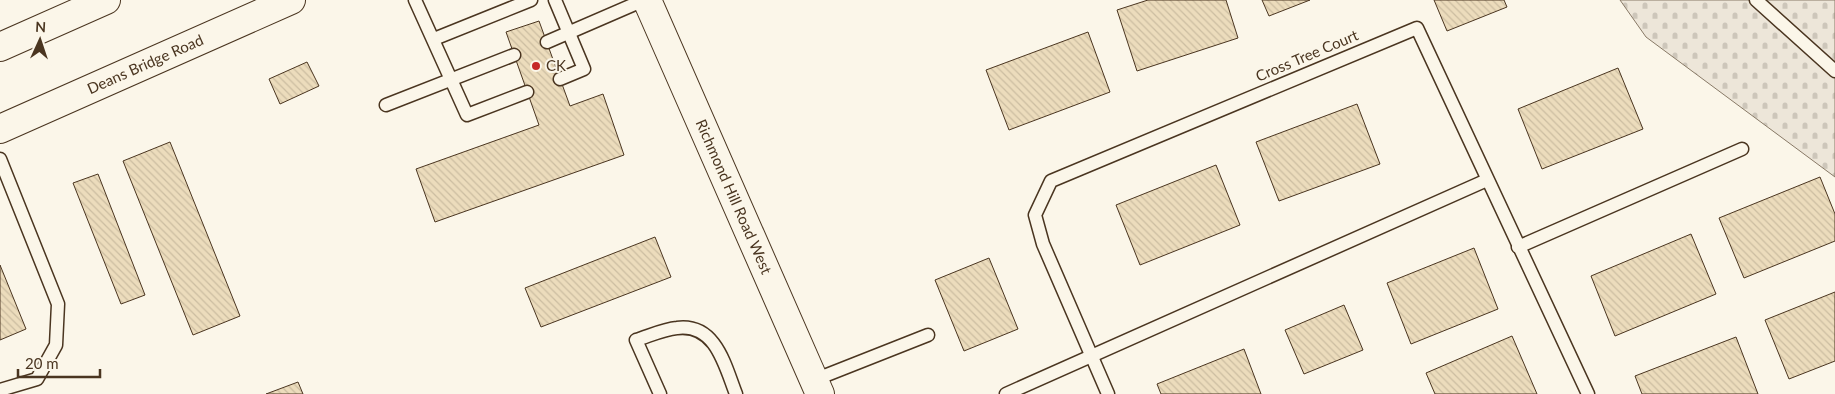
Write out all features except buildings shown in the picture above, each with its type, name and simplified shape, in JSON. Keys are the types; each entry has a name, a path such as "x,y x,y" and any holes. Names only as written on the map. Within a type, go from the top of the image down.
{"main road":[{"path":"0,47 106,0"},
{"name":"Deans Bridge Road","path":"0,129 291,0"},
{"name":"Richmond Hill Road West","path":"646,0 817,387"}],"lane":[{"path":"416,0 467,115 527,92"},
{"path":"434,39 531,0"},
{"path":"555,0 584,69 560,79"},
{"path":"546,42 646,0"},
{"path":"1756,0 1835,71"},
{"name":"Cross Tree Court","path":"1108,394 1043,244 1035,215 1051,181 1417,28 1588,394"},
{"path":"386,105 514,55"},
{"path":"1518,247 1742,149"},
{"path":"0,159 58,304 56,345 37,379 0,390"},
{"path":"1006,394 1487,180"},
{"path":"660,394 636,340 678,328 700,332 717,344 736,394"},
{"path":"817,387 928,335"}],"green space":[{"path":"1620,0 1835,0 1835,177 1646,37"}],"place":[{"name":"CK","path":"536,66"}]}
